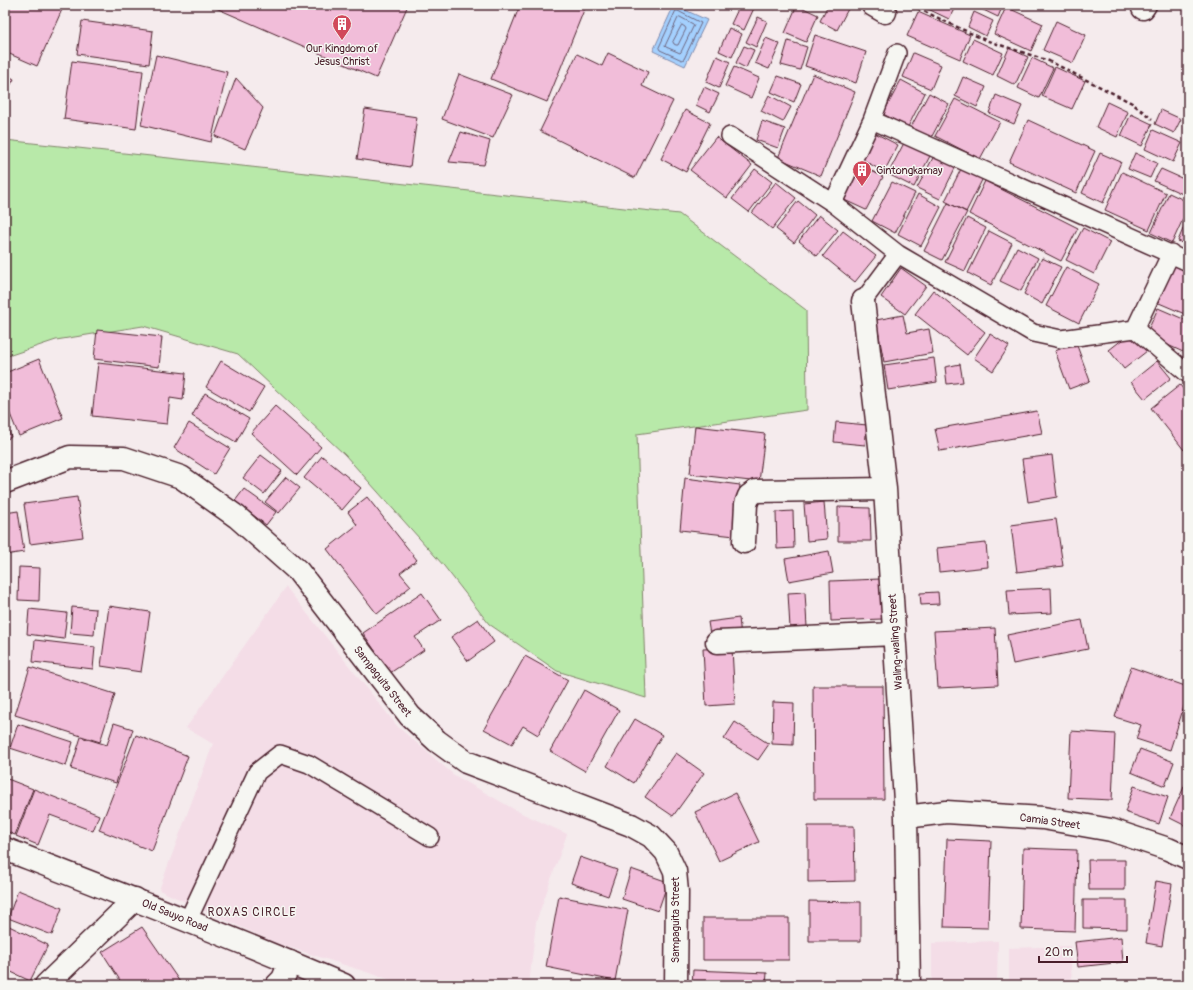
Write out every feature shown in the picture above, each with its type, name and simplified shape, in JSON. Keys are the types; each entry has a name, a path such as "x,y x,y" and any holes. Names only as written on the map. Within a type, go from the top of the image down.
{"street":[{"name":"Waling-waling Street","path":"863,301 885,489 906,817 909,985"},
{"name":"Sampaguita Street","path":"5,482 70,457 124,458 181,477 237,517 298,571 410,716 437,741 466,762 632,825 651,836 666,852 675,871 677,892 676,985"},
{"path":"744,542 746,504 749,496 756,491 885,489"},
{"path":"717,642 894,634"},
{"name":"Camia Street","path":"906,817 946,812 1043,818 1111,830 1168,848 1188,858"},
{"name":"Old Sauyo Road","path":"5,849 188,920 344,985"},
{"path":"46,985 135,899"},
{"path":"277,985 282,979 290,962"}],"lane":[{"path":"833,203 872,120 897,53"},
{"path":"872,120 1188,262"},
{"path":"730,136 833,203 898,254 1033,333 1061,339 1135,328 1188,374"},
{"path":"863,301 898,254"},
{"path":"1135,328 1171,254"},
{"path":"188,920 256,772 280,754 309,764 430,837"}],"path":[{"path":"879,9 917,8 985,40 1049,61 1132,103 1152,119"}],"shaded area":[{"path":"286,587 398,727 454,775 519,812 567,834 536,922 529,985 405,985 276,943 159,890 213,744 186,728"},
{"path":"998,941 997,985 932,985 932,943"},
{"path":"1070,946 1072,985 1009,985 1009,948"}],"green space":[{"path":"5,140 679,214 806,310 807,410 637,434 646,698 557,671 489,624 444,566 345,455 238,354 143,326 56,340 5,357"}],"water":[{"path":"674,5 707,20 685,66 653,51"}],"building":[{"path":"5,5 64,5 37,66 5,52"},
{"name":"Our Kingdom of Jesus Christ","path":"209,5 408,5 376,78"},
{"path":"520,5 586,5 547,102 491,79"},
{"path":"740,5 755,6 744,30 731,24"},
{"path":"797,5 818,15 806,42 785,33"},
{"path":"828,5 845,5 849,7 837,30 820,21"},
{"path":"927,5 956,5 949,19 926,8"},
{"path":"978,5 1003,5 998,17 977,7"},
{"path":"1006,7 1043,24 1031,51 994,34"},
{"path":"918,12 970,35 960,59 907,36"},
{"path":"974,12 993,21 986,36 968,27"},
{"path":"758,17 767,21 756,47 746,42"},
{"path":"82,21 153,31 149,64 77,54"},
{"path":"1056,21 1086,35 1073,63 1043,50"},
{"path":"729,28 742,34 732,57 719,51"},
{"path":"815,35 866,52 856,83 805,66"},
{"path":"766,38 780,44 769,69 755,63"},
{"path":"973,39 1003,53 993,75 963,61"},
{"path":"788,41 807,47 800,70 781,65"},
{"path":"744,46 754,50 746,68 736,63"},
{"path":"1009,48 1028,57 1015,85 997,76"},
{"path":"608,53 648,72 642,86 673,101 635,178 540,131 577,54 602,66"},
{"path":"913,53 941,65 931,89 903,77"},
{"path":"156,55 227,72 211,142 141,125"},
{"path":"717,56 730,62 719,88 706,82"},
{"path":"1032,58 1053,68 1039,98 1018,88"},
{"path":"72,61 143,71 136,129 64,119"},
{"path":"734,67 759,78 751,98 725,86"},
{"path":"1055,67 1085,81 1072,109 1042,96"},
{"path":"5,74 14,79 5,95"},
{"path":"459,74 513,95 493,138 442,119"},
{"path":"813,74 855,92 821,176 778,158"},
{"path":"778,76 801,84 794,102 771,92"},
{"path":"963,77 986,87 977,107 955,96"},
{"path":"236,78 263,108 245,149 215,136"},
{"path":"901,80 925,93 908,127 883,114"},
{"path":"704,87 719,94 710,112 696,105"},
{"path":"929,93 949,104 931,138 911,127"},
{"path":"769,95 791,107 783,122 761,111"},
{"path":"996,95 1022,106 1014,124 989,113"},
{"path":"955,99 1000,122 980,159 935,136"},
{"path":"1107,102 1128,112 1117,137 1096,127"},
{"path":"365,109 417,117 410,167 357,159"},
{"path":"685,110 710,123 686,172 661,159"},
{"path":"1161,110 1181,119 1174,133 1155,124"},
{"path":"1131,114 1152,124 1142,146 1121,136"},
{"path":"1028,120 1095,151 1076,193 1009,162"},
{"path":"762,121 785,129 778,148 756,140"},
{"path":"1153,130 1182,143 1173,162 1145,149"},
{"path":"871,131 898,145 884,172 858,157"},
{"path":"461,132 490,141 484,165 449,162"},
{"path":"716,137 752,165 727,198 690,170"},
{"path":"906,139 932,152 914,187 888,174"},
{"path":"1100,153 1121,162 1103,203 1082,193"},
{"path":"1135,153 1157,163 1150,178 1128,169"},
{"path":"935,154 956,166 940,199 917,188"},
{"name":"Gintongkamay","path":"857,163 883,177 866,210 840,198"},
{"path":"962,167 983,178 966,212 945,201"},
{"path":"755,169 772,182 749,212 732,199"},
{"path":"1161,169 1188,181 1187,196 1154,181"},
{"path":"1122,172 1166,193 1149,230 1105,210"},
{"path":"985,181 1078,228 1061,261 969,214"},
{"path":"776,182 796,198 772,229 752,213"},
{"path":"892,182 915,193 895,233 872,221"},
{"path":"1169,193 1188,202 1188,208 1172,243 1151,233"},
{"path":"918,194 941,207 921,246 898,234"},
{"path":"798,201 815,215 794,243 776,229"},
{"path":"948,203 967,212 942,260 924,251"},
{"path":"819,215 838,230 817,256 799,241"},
{"path":"1188,217 1188,245 1178,241"},
{"path":"967,218 986,228 965,271 945,262"},
{"path":"1083,228 1110,242 1094,274 1066,260"},
{"path":"843,231 876,256 855,282 823,256"},
{"path":"989,231 1012,243 991,285 968,273"},
{"path":"1017,247 1038,258 1021,291 1000,281"},
{"path":"1042,258 1061,267 1042,304 1024,294"},
{"path":"1168,263 1188,272 1187,315 1152,300"},
{"path":"1066,267 1099,284 1079,323 1046,306"},
{"path":"901,268 926,286 905,314 881,297"},
{"path":"933,290 985,332 967,355 915,314"},
{"path":"1158,308 1188,321 1188,341 1183,352 1146,335"},
{"path":"903,315 907,333 929,329 933,353 884,362 876,320"},
{"path":"97,330 162,337 159,367 94,359"},
{"path":"1132,332 1147,351 1124,369 1109,350"},
{"path":"990,334 1009,346 993,371 974,358"},
{"path":"1076,343 1090,381 1069,389 1055,351"},
{"path":"934,358 937,382 888,390 884,365"},
{"path":"39,359 63,418 19,436 5,402 5,373"},
{"path":"221,361 264,387 249,412 206,387"},
{"path":"1157,361 1171,378 1145,399 1131,382"},
{"path":"98,363 186,373 183,400 170,398 167,424 92,416"},
{"path":"960,364 963,382 947,384 945,367"},
{"path":"1180,385 1188,395 1188,447 1184,450 1151,408"},
{"path":"205,393 249,419 236,442 192,416"},
{"path":"275,406 321,447 297,475 251,433"},
{"path":"1037,411 1042,433 940,451 935,429"},
{"path":"5,421 11,437 5,440"},
{"path":"836,422 867,425 865,445 834,442"},
{"path":"189,423 230,448 214,474 174,448"},
{"path":"695,426 765,434 759,482 690,474"},
{"path":"261,455 282,471 264,494 243,478"},
{"path":"1052,455 1057,497 1028,502 1022,459"},
{"path":"322,456 361,488 342,510 304,478"},
{"path":"286,477 300,488 279,513 265,502"},
{"path":"685,478 740,485 735,536 680,530"},
{"path":"244,489 276,512 266,525 235,501"},
{"path":"77,497 83,537 30,544 24,504"},
{"path":"367,497 417,560 400,573 411,586 377,614 327,549 357,525 348,512"},
{"path":"824,502 827,539 807,541 804,504"},
{"path":"838,507 870,508 871,541 838,541"},
{"path":"18,511 24,552 5,555 5,513"},
{"path":"793,511 794,548 777,549 776,512"},
{"path":"1056,519 1063,566 1017,572 1011,525"},
{"path":"986,543 988,567 939,572 937,548"},
{"path":"829,551 833,573 789,581 785,559"},
{"path":"19,567 40,568 39,601 18,600"},
{"path":"880,579 882,619 831,621 830,581"},
{"path":"1051,588 1052,613 1009,615 1007,590"},
{"path":"805,592 807,627 790,628 788,593"},
{"path":"938,592 939,604 921,605 920,593"},
{"path":"422,593 441,620 415,637 424,650 390,673 363,633"},
{"path":"109,606 150,612 141,672 101,666"},
{"path":"72,607 96,609 94,635 70,633"},
{"path":"29,609 67,613 64,639 27,634"},
{"path":"739,618 741,636 711,641 708,622"},
{"path":"478,619 494,642 468,661 451,637"},
{"path":"1082,620 1088,649 1013,664 1007,635"},
{"path":"995,628 998,685 938,688 934,631"},
{"path":"35,640 95,647 93,669 33,662"},
{"path":"732,648 735,704 706,706 703,649"},
{"path":"525,656 568,680 538,735 523,726 512,744 484,729"},
{"path":"30,667 115,694 100,742 15,715"},
{"path":"1131,667 1188,687 1188,694 1170,750 1136,739 1141,725 1115,717"},
{"path":"813,686 883,686 884,799 814,799"},
{"path":"584,690 619,710 585,771 550,751"},
{"path":"773,702 794,703 793,745 772,744"},
{"path":"635,719 662,735 634,783 607,766"},
{"path":"735,722 769,744 758,760 724,739"},
{"path":"114,723 133,729 116,783 71,769 81,737 107,745"},
{"path":"18,724 73,742 66,766 10,748"},
{"path":"1071,731 1115,734 1112,800 1068,798"},
{"path":"136,735 188,756 152,851 99,830"},
{"path":"1140,749 1174,762 1165,786 1131,772"},
{"path":"676,753 704,773 673,816 645,797"},
{"path":"5,778 33,789 15,835 5,831"},
{"path":"1188,778 1188,827 1170,818"},
{"path":"1134,786 1168,797 1159,824 1125,812"},
{"path":"34,789 99,815 93,831 50,815 38,845 16,836"},
{"path":"735,793 759,842 719,861 695,812"},
{"path":"808,826 854,826 855,881 808,882"},
{"path":"947,839 991,841 988,928 944,927"},
{"path":"1023,848 1077,850 1075,931 1021,929"},
{"path":"580,857 617,870 608,896 571,883"},
{"path":"1088,860 1125,860 1125,890 1089,890"},
{"path":"631,869 668,882 658,911 622,899"},
{"path":"1156,881 1172,884 1162,946 1146,943"},
{"path":"18,890 62,908 52,935 8,918"},
{"path":"559,896 628,910 615,981 546,967"},
{"path":"1083,900 1127,900 1127,929 1083,928"},
{"path":"809,901 861,902 861,941 809,941"},
{"path":"703,918 789,918 789,960 703,960"},
{"path":"5,924 48,945 30,981 5,969"},
{"path":"142,927 182,985 123,985 102,952"},
{"path":"1121,937 1123,962 1078,967 1075,942"},
{"path":"693,970 767,973 766,985 692,985"}],"place":[{"name":"Our Kingdom of Jesus Christ","path":"342,41"},
{"name":"Gintongkamay","path":"862,187"}],"district":[{"name":"ROXAS CIRCLE","path":"252,912"}]}
